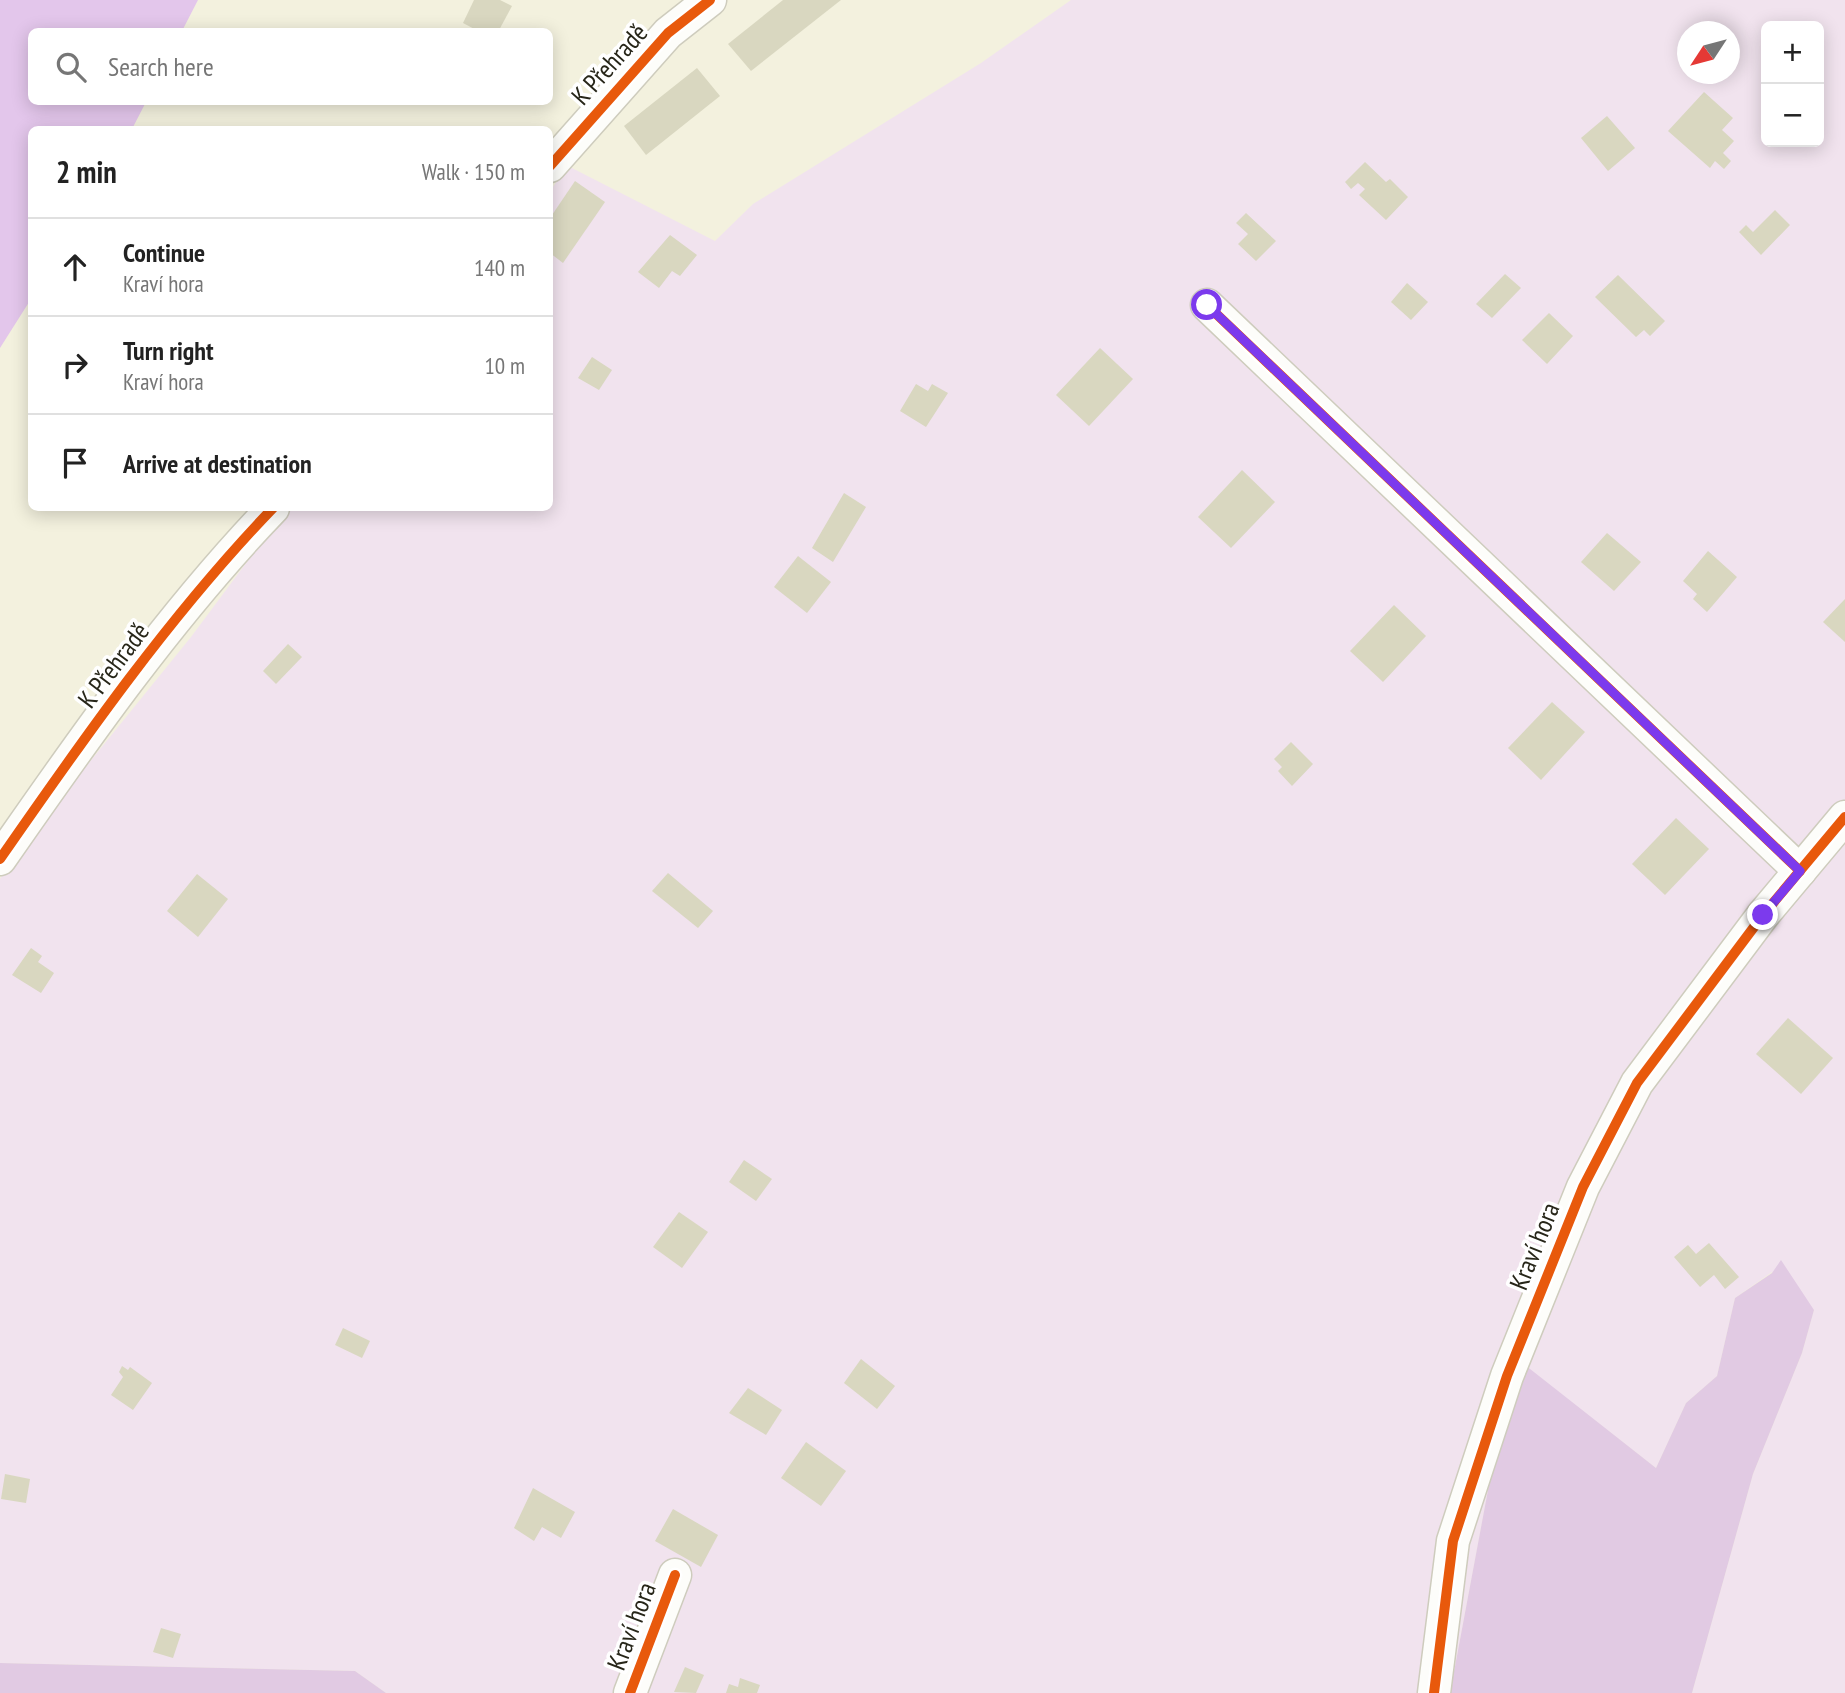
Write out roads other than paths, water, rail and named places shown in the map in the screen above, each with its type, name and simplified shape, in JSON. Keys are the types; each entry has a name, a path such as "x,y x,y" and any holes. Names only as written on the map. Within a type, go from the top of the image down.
{"street":[{"name":"K Přehradě","path":"553,163 668,33 710,0"},
{"path":"1207,305 1800,871"},
{"name":"K Přehradě","path":"0,859 62,770 219,564 270,511"},
{"name":"Kraví hora","path":"1434,1693 1453,1541 1507,1376 1583,1186 1637,1083 1800,871 1845,817"},
{"name":"Kraví hora","path":"630,1693 675,1575"}]}
